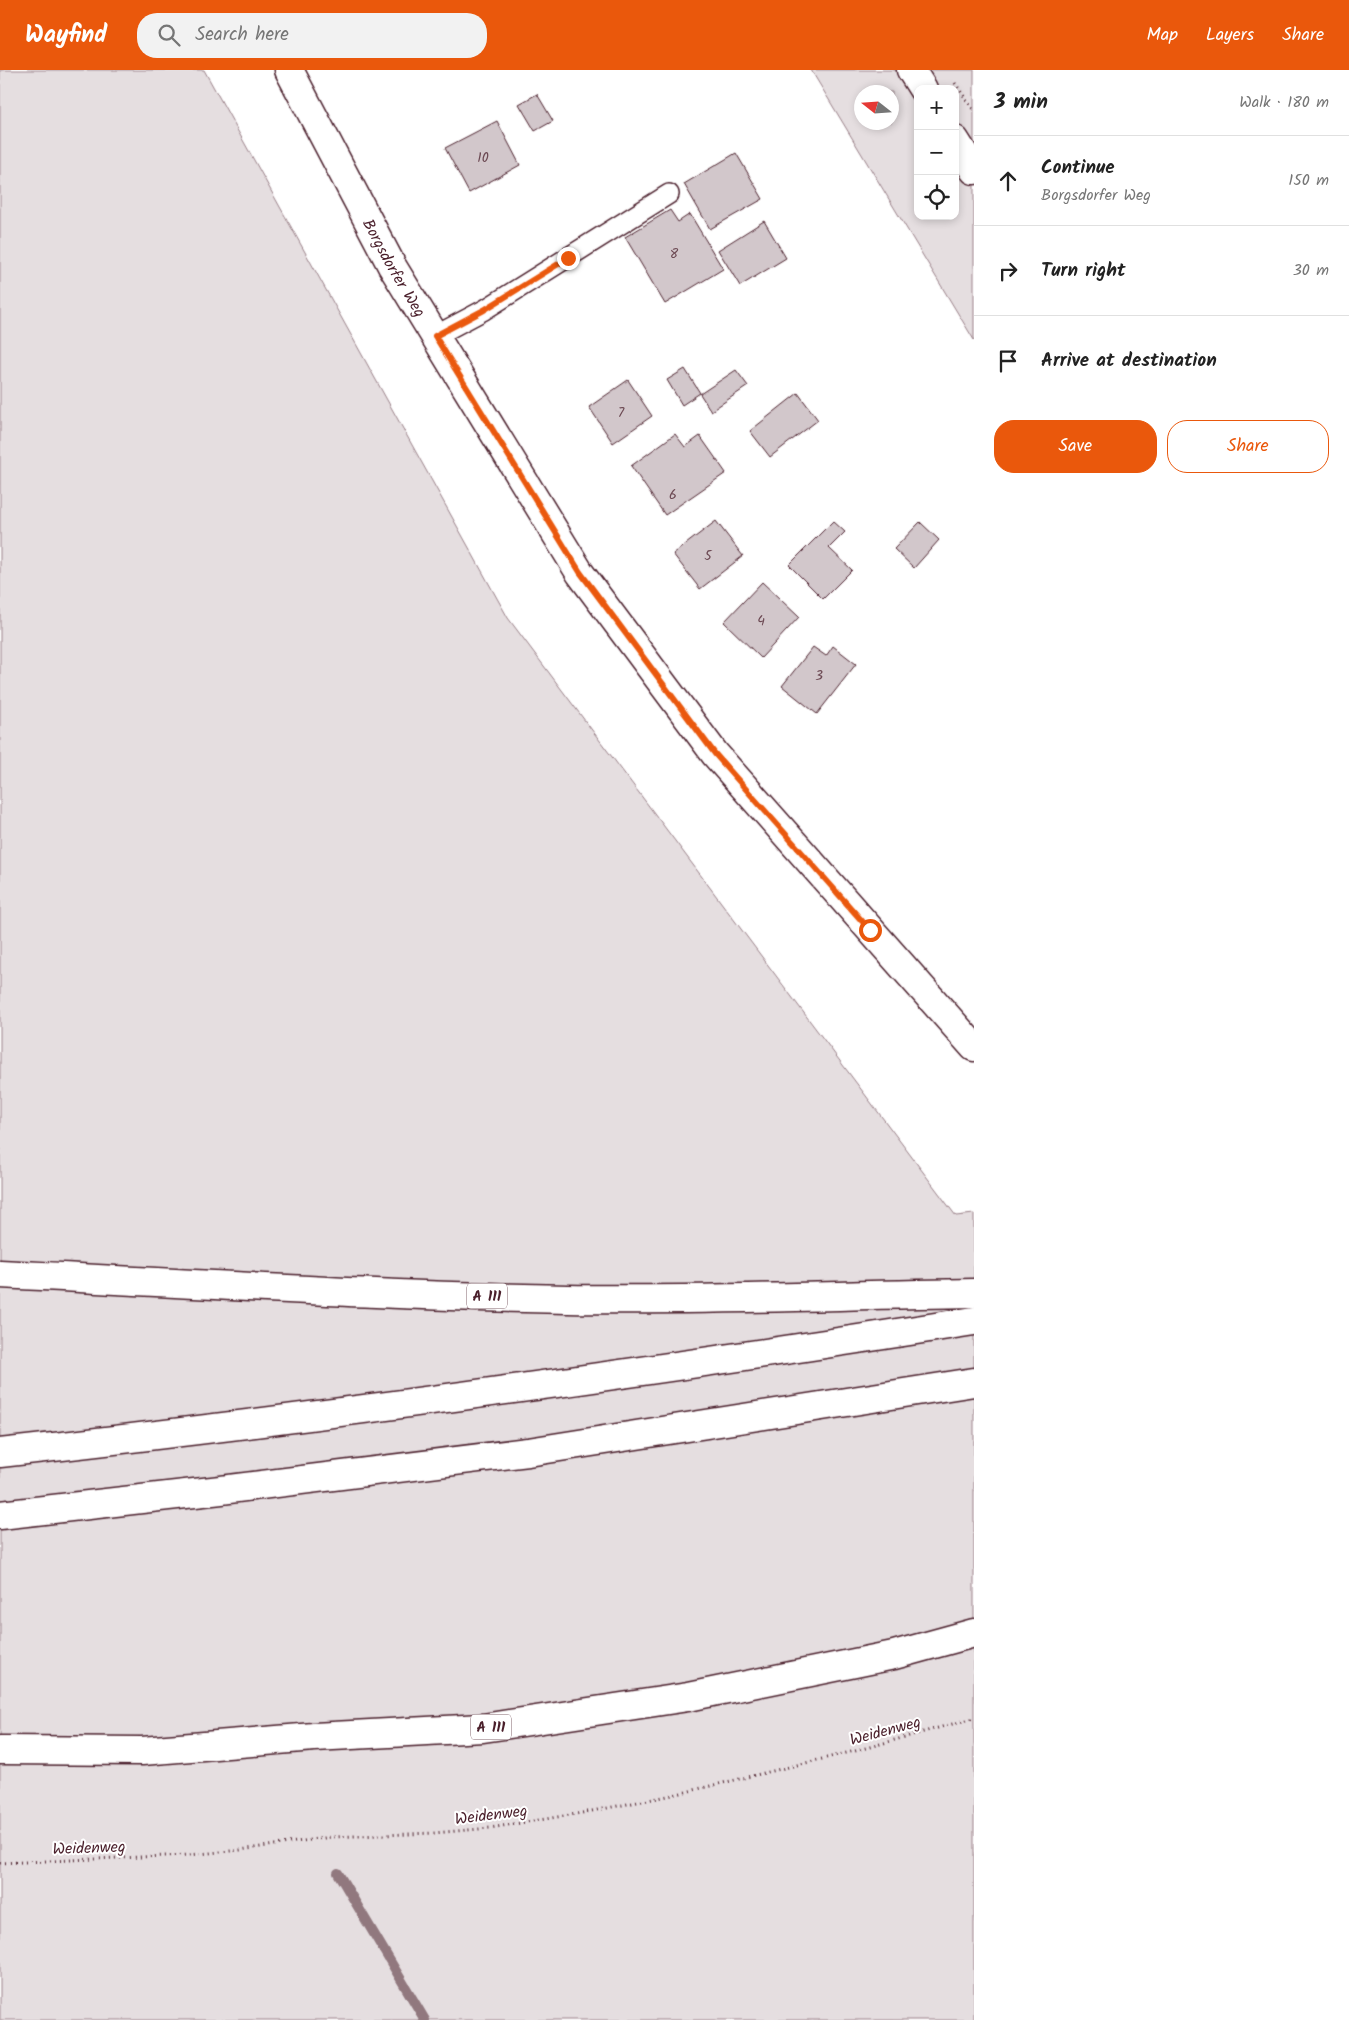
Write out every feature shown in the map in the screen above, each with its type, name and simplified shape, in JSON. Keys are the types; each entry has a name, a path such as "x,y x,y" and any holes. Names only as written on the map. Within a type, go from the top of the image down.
{"main road":[{"name":"Borgsdorfer Weg","path":"289,70 392,266 580,572 715,754 974,1047"},
{"path":"912,70 921,85"},
{"path":"959,146 974,170"},
{"name":"A 111","path":"0,1274 365,1292 565,1299 677,1299 974,1293"},
{"path":"0,1453 211,1430 533,1388 974,1321"},
{"path":"0,1515 528,1452 974,1382"},
{"name":"A 111","path":"0,1750 142,1751 314,1737 483,1728 688,1697 894,1655 974,1633"}],"lane":[{"path":"435,336 484,310 669,194"}],"path":[{"path":"952,78 974,111"},
{"name":"Weidenweg","path":"0,1862 189,1855 331,1837 434,1833 490,1828 582,1813 673,1795 855,1751 974,1718"}],"shaded area":[{"path":"0,70 204,70 508,618 956,1216 974,1214 974,2020 0,2020"},
{"path":"811,70 974,70 974,340"}],"building":[{"path":"537,94 553,121 535,131 519,104"},
{"path":"497,121 520,165 469,193 445,148"},
{"path":"736,153 763,199 710,229 684,184"},
{"path":"670,210 678,222 690,214 723,269 665,304 625,237"},
{"path":"764,221 786,258 740,286 718,250"},
{"path":"685,369 700,393 682,405 667,380"},
{"path":"736,370 748,386 711,411 700,394"},
{"path":"628,380 652,416 613,443 589,407"},
{"path":"798,393 818,420 770,457 750,431"},
{"path":"675,434 685,447 700,436 726,473 665,515 631,466"},
{"path":"716,521 743,556 700,589 673,554"},
{"path":"833,521 845,532 829,548 852,570 823,599 789,565"},
{"path":"920,522 939,540 914,568 894,549"},
{"path":"762,582 799,617 761,658 724,622"},
{"path":"833,646 856,664 817,714 782,686 813,647 826,656"}],"waterway":[{"path":"338,1873 425,2020"}],"route":[{"path":"568,258 484,310 435,336 580,572 715,754 870,930"}]}
